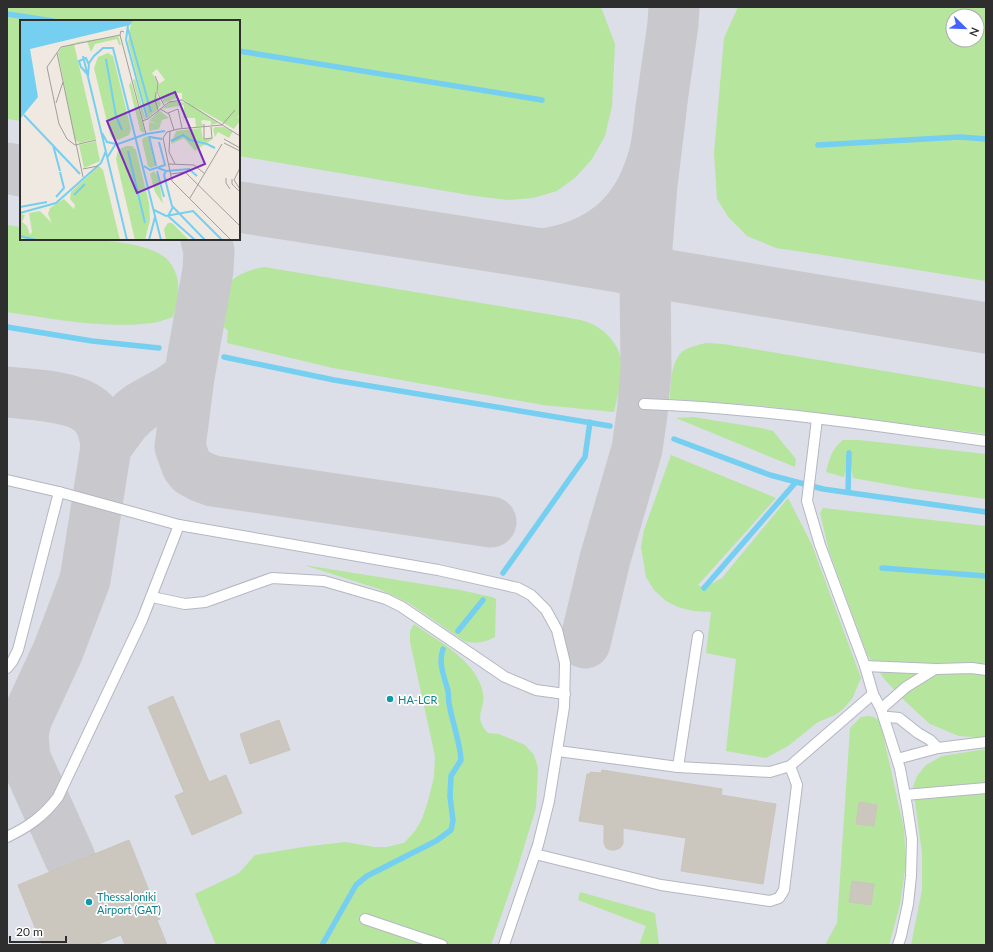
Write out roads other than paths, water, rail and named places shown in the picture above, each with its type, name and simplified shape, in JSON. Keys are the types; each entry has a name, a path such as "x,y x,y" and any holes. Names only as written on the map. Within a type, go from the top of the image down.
{"lane":[{"path":"644,404 731,410 817,419 986,441"},
{"path":"817,419 807,501 820,545 865,666 873,694 882,714 897,759 905,795 912,839 911,876 908,904 898,945"},
{"path":"7,480 59,492 179,525 438,570 518,588 531,595 546,610 557,630 565,663 565,694 558,751 549,801 536,854 504,945"},
{"path":"7,668 18,650 59,492"},
{"path":"7,837 28,826 48,810 58,797 124,661 152,598 179,525"},
{"path":"152,598 185,604 205,602 272,578 324,581 386,599 402,607 505,677 536,690 565,694"},
{"path":"678,767 698,636"},
{"path":"865,666 936,669 972,668 986,670"},
{"path":"882,714 906,687 936,669"},
{"path":"558,751 678,767 770,772 790,766 873,694"},
{"path":"882,714 889,717 899,718 918,733 930,740 938,748"},
{"path":"897,759 938,748 986,742"},
{"path":"536,854 661,885 770,901 779,898 784,890 797,785 790,766"},
{"path":"905,795 986,788"},
{"path":"365,919 442,945"}],"waterway":[{"path":"7,14 46,20"},
{"path":"240,51 542,100"},
{"path":"818,145 960,137 986,139"},
{"path":"7,327 92,341 159,348"},
{"path":"224,357 334,380 610,426"},
{"path":"503,573 585,457 590,422"},
{"path":"674,439 770,475 823,489 986,512"},
{"path":"848,492 849,453"},
{"path":"704,588 796,482"},
{"path":"882,568 986,576"},
{"path":"458,631 483,600"},
{"path":"322,945 356,885 367,876 436,841 451,830 453,821 450,796 451,776 461,760 450,710 448,691 442,670 441,660 443,649"}],"place":[{"name":"HA-LCR","path":"390,699"},
{"name":"Thessaloniki Airport (GAT)","path":"89,902"}]}
